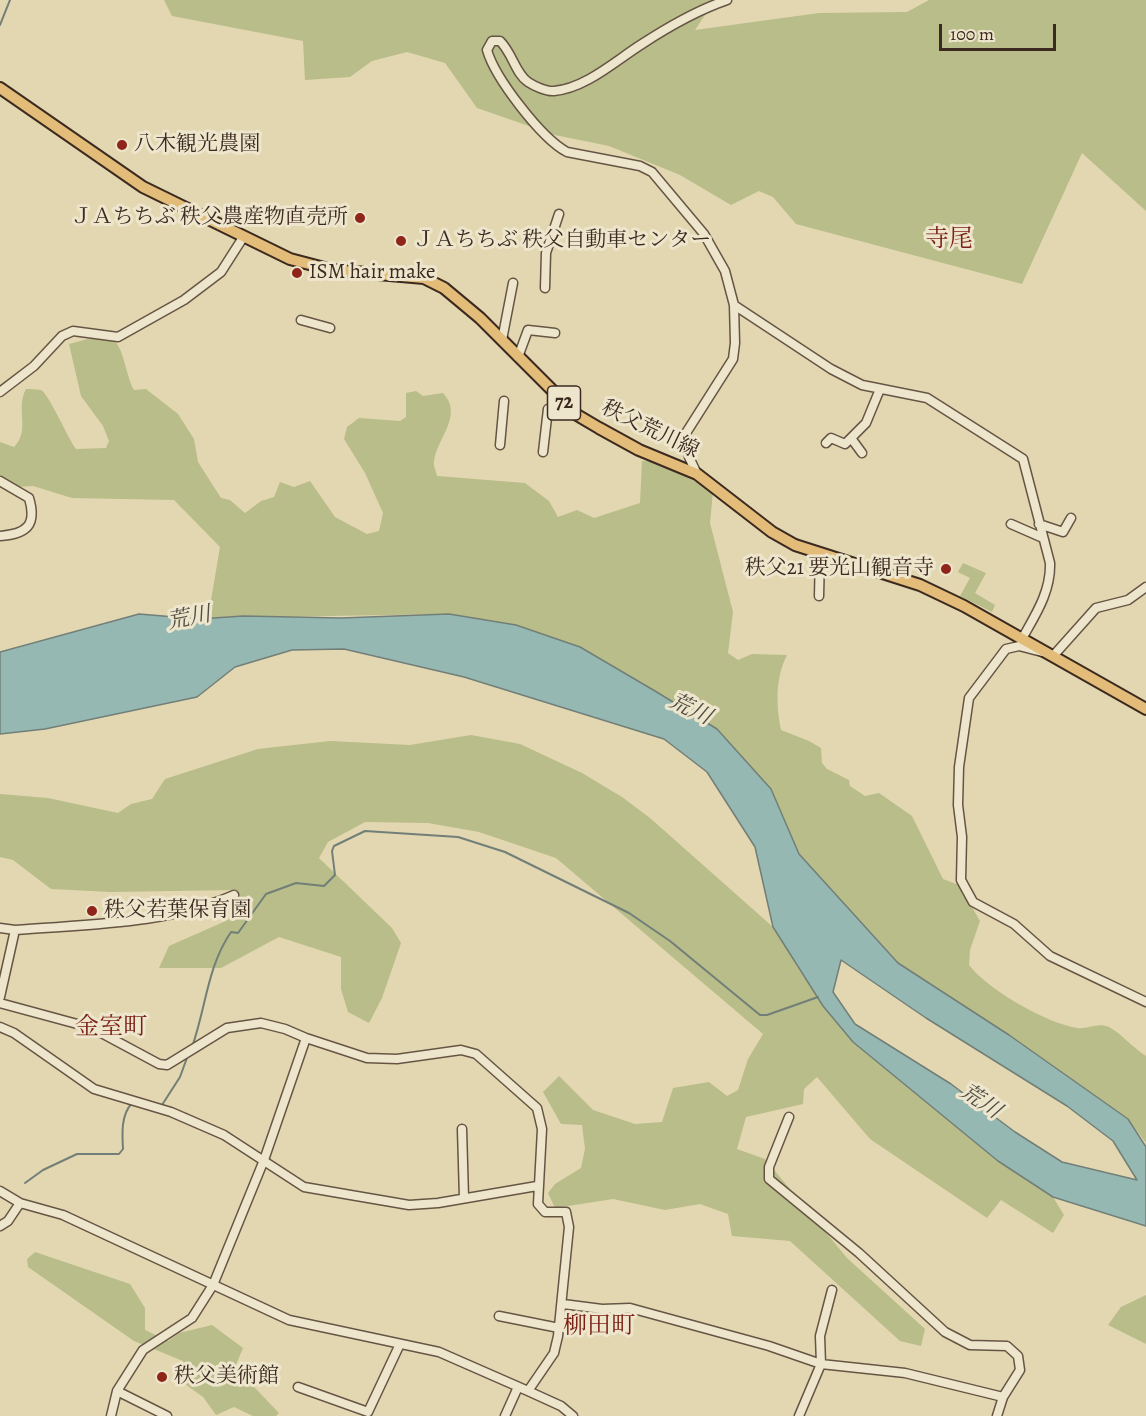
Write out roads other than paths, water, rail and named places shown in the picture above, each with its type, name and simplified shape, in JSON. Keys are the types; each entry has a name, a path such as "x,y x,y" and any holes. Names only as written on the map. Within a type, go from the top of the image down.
{"main road":[{"name":"秩父荒川線","path":"0,88 132,181 304,264 332,270 424,278 444,288 502,340 577,415 639,450 697,474 772,532 820,555 920,585 1023,637 1146,709"}],"street":[{"path":"697,474 689,457 686,433 733,359 734,305 725,272 704,234 652,172 640,166 567,152 558,147 545,135 495,71 487,50 492,41 500,41 511,53 518,72 528,82 550,92 565,89 583,82 667,30 727,0"},
{"path":"545,288 546,253 559,214"},
{"path":"0,392 34,366 62,336 73,331 118,337 184,300 221,272 244,236"},
{"path":"502,340 513,283"},
{"path":"734,305 831,369 862,385 927,398 1018,455 1026,466 1050,563 1048,590 1023,637"},
{"path":"301,320 330,328"},
{"path":"518,357 528,330 555,333"},
{"path":"826,443 831,438 845,444 866,423 880,389"},
{"path":"500,445 504,401"},
{"path":"543,452 548,409"},
{"path":"851,438 862,453"},
{"path":"0,481 29,498 33,512 30,524 19,534 0,536"},
{"path":"1040,524 1063,532 1071,518"},
{"path":"1011,524 1043,538"},
{"path":"819,596 820,555"},
{"path":"1146,587 1128,600 1096,608 1049,652 1041,654 1018,646 1006,649 969,698 959,767 961,880 973,902 1014,924 1050,956 1146,1002"},
{"path":"0,928 15,930 106,926 201,910 234,896"},
{"path":"0,997 15,930"},
{"path":"0,1003 92,1028 159,1064 167,1065 179,1060 220,1032 243,1024 261,1023 285,1029 367,1058 397,1059 461,1050 476,1054 537,1108 542,1129 537,1186 541,1209 555,1214 566,1212 569,1246 563,1304 554,1353 528,1390"},
{"path":"0,1027 14,1032 94,1089 181,1116 224,1135 304,1187 409,1205 537,1186"},
{"path":"111,1416 117,1391 142,1350 192,1318 213,1285 264,1160 306,1038"},
{"path":"789,1117 769,1167 770,1179 860,1253 945,1332 970,1345 1008,1346 1018,1356 1020,1370 1003,1397 997,1416"},
{"path":"462,1130 464,1198"},
{"path":"0,1191 20,1203 63,1215 289,1320 439,1352 528,1390 561,1406 573,1416"},
{"path":"0,1226 8,1221 20,1203"},
{"path":"799,1416 821,1364 820,1336 832,1290"},
{"path":"563,1304 602,1309 630,1308 749,1341 821,1364 904,1373 1003,1397"},
{"path":"499,1316 559,1328"},
{"path":"298,1388 368,1412 400,1344"},
{"path":"505,1416 518,1387"},
{"path":"117,1391 167,1416"}],"water":[{"name":"荒川","path":"139,614 199,619 243,616 341,618 449,614 516,625 580,647 717,729 771,789 799,854 898,963 1009,1035 1128,1119 1146,1147 1146,1226 1053,1197 998,1161 853,1042 823,1006 773,927 755,847 707,772 664,739 464,677 344,649 292,650 235,667 197,697 45,729 0,734 0,652","holes":["841,960 926,1018 1067,1106 1113,1141 1137,1180 1062,1162 1015,1132 951,1084 855,1024 833,992"]}],"waterway":[{"path":"0,25 10,0"},
{"path":"192,1047 212,973 231,932 238,933 266,894 296,883 324,886 335,875 332,851 334,846 365,831 458,837 505,852 629,913 670,941 760,1015 767,1015 818,997"},
{"path":"162,1105 180,1077 188,1055"},
{"path":"25,1183 43,1170 77,1154 119,1154 123,1149 124,1119 132,1103"}],"place":[{"name":"八木観光農園","path":"122,145"},
{"name":"ＪＡちちぶ 秩父農産物直売所","path":"360,218"},
{"name":"ＪＡちちぶ 秩父自動車センター","path":"401,241"},
{"name":"ISM hair make","path":"297,273"},
{"name":"秩父21 要光山観音寺","path":"946,569"},
{"name":"秩父若葉保育園","path":"92,911"},
{"name":"秩父美術館","path":"162,1377"}],"district":[{"name":"寺尾","path":"949,240"},
{"name":"金室町","path":"111,1028"},
{"name":"柳田町","path":"599,1327"}]}
